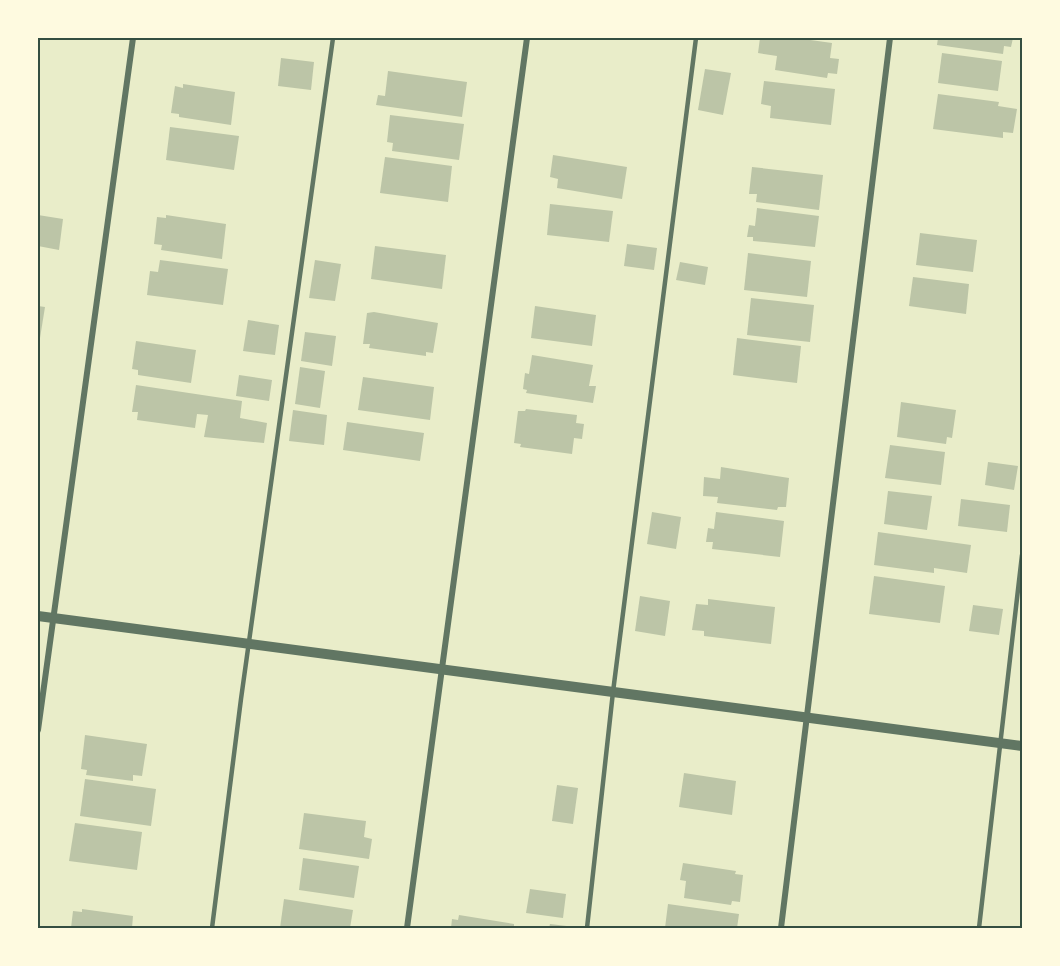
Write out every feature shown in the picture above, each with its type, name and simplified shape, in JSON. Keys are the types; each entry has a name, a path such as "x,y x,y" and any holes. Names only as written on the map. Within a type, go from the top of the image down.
{"street":[{"path":"38,730 133,38"},
{"path":"406,928 527,38"},
{"path":"781,928 890,38"},
{"path":"38,616 1023,746"}],"lane":[{"path":"212,928 333,38"},
{"path":"587,928 613,692 696,38"},
{"path":"979,928 1023,555"}],"building":[{"path":"760,38 796,38 832,43 830,58 839,59 837,74 828,73 827,78 775,70 777,56 758,53"},
{"path":"938,38 1013,38 1011,47 1004,46 1003,54 937,45"},
{"path":"942,53 1002,61 998,91 938,83"},
{"path":"281,58 314,62 311,90 278,86"},
{"path":"705,69 731,73 723,115 698,110"},
{"path":"388,71 467,82 462,117 376,105 378,95 385,96"},
{"path":"764,81 835,89 831,125 770,118 771,106 761,104"},
{"path":"183,84 235,92 231,125 179,117 179,114 171,113 175,86 183,88"},
{"path":"938,94 999,102 998,106 1017,109 1013,133 1003,132 1003,138 933,129"},
{"path":"390,115 464,124 459,160 392,151 393,143 387,142"},
{"path":"170,127 239,136 234,170 166,160"},
{"path":"553,155 627,167 622,199 557,188 558,179 550,177"},
{"path":"385,157 452,166 448,202 380,193"},
{"path":"752,167 823,175 819,210 756,202 757,194 749,194"},
{"path":"550,204 613,211 609,242 547,235"},
{"path":"757,208 819,216 815,247 753,241 753,237 747,237 749,225 755,226"},
{"path":"38,215 63,219 59,250 38,246"},
{"path":"166,215 226,224 222,259 161,250 162,245 154,244 157,217 166,218"},
{"path":"920,233 977,240 973,272 916,265"},
{"path":"627,244 657,248 654,270 624,266"},
{"path":"375,246 446,255 442,289 371,279"},
{"path":"748,253 811,261 807,297 744,290"},
{"path":"160,260 228,269 223,305 147,295 150,271 158,272"},
{"path":"315,260 341,264 335,301 309,298"},
{"path":"680,262 708,267 705,285 676,280"},
{"path":"913,277 969,284 966,314 909,306"},
{"path":"751,298 814,305 810,342 747,335"},
{"path":"38,306 45,307 40,338 38,338"},
{"path":"535,306 596,315 592,346 531,338"},
{"path":"374,312 438,323 433,353 426,352 426,356 369,348 370,344 363,344 367,313"},
{"path":"248,320 279,325 275,355 243,351"},
{"path":"305,332 336,336 332,366 301,361"},
{"path":"737,338 801,346 797,383 733,375"},
{"path":"136,341 196,350 191,383 138,375 138,370 132,369"},
{"path":"532,355 593,365 589,386 596,386 593,403 526,393 527,390 523,389 525,373 529,374"},
{"path":"300,367 325,371 320,408 295,404"},
{"path":"239,375 272,380 269,401 236,396"},
{"path":"363,377 434,387 430,420 358,410"},
{"path":"136,385 242,401 240,418 267,423 264,443 204,437 208,415 197,414 195,428 137,420 138,412 132,412"},
{"path":"901,402 956,410 952,438 947,437 946,444 897,437"},
{"path":"526,409 577,415 576,423 584,424 582,439 574,438 572,454 520,447 521,444 514,443 518,411"},
{"path":"293,410 327,415 324,445 289,441"},
{"path":"347,422 424,433 420,461 343,450"},
{"path":"890,445 945,452 941,485 885,478"},
{"path":"988,462 1018,466 1014,490 985,485"},
{"path":"721,467 789,478 786,507 778,507 777,510 717,503 718,497 703,496 704,477 720,479"},
{"path":"888,491 932,496 927,530 884,524"},
{"path":"961,499 1010,505 1007,532 958,526"},
{"path":"652,512 681,517 676,549 647,544"},
{"path":"716,512 784,521 780,557 712,549 713,542 706,542 708,528 714,529"},
{"path":"878,532 971,545 967,573 934,568 934,573 874,565"},
{"path":"874,576 945,586 940,623 869,614"},
{"path":"640,596 670,601 665,636 635,631"},
{"path":"708,599 775,607 771,644 704,636 704,631 692,630 696,604 708,605"},
{"path":"973,605 1003,609 999,635 969,631"},
{"path":"85,735 147,744 142,776 133,775 133,781 86,775 87,770 81,769"},
{"path":"684,773 736,781 732,815 679,807"},
{"path":"85,779 156,789 151,826 80,816"},
{"path":"557,785 578,788 573,824 552,821"},
{"path":"304,813 366,821 364,837 372,839 369,859 299,849"},
{"path":"75,823 142,832 137,870 69,861"},
{"path":"303,858 359,866 354,898 299,890"},
{"path":"683,863 736,871 735,874 743,875 740,902 732,901 731,905 684,898 686,881 680,880"},
{"path":"530,889 566,894 563,918 526,913"},
{"path":"284,899 353,910 350,928 280,928"},
{"path":"668,904 739,914 737,928 665,928"},
{"path":"82,909 133,916 132,928 71,928 73,911 82,912"},
{"path":"459,915 514,924 514,928 451,928 452,919 458,920"},
{"path":"550,924 575,927 575,928 549,928"}]}
